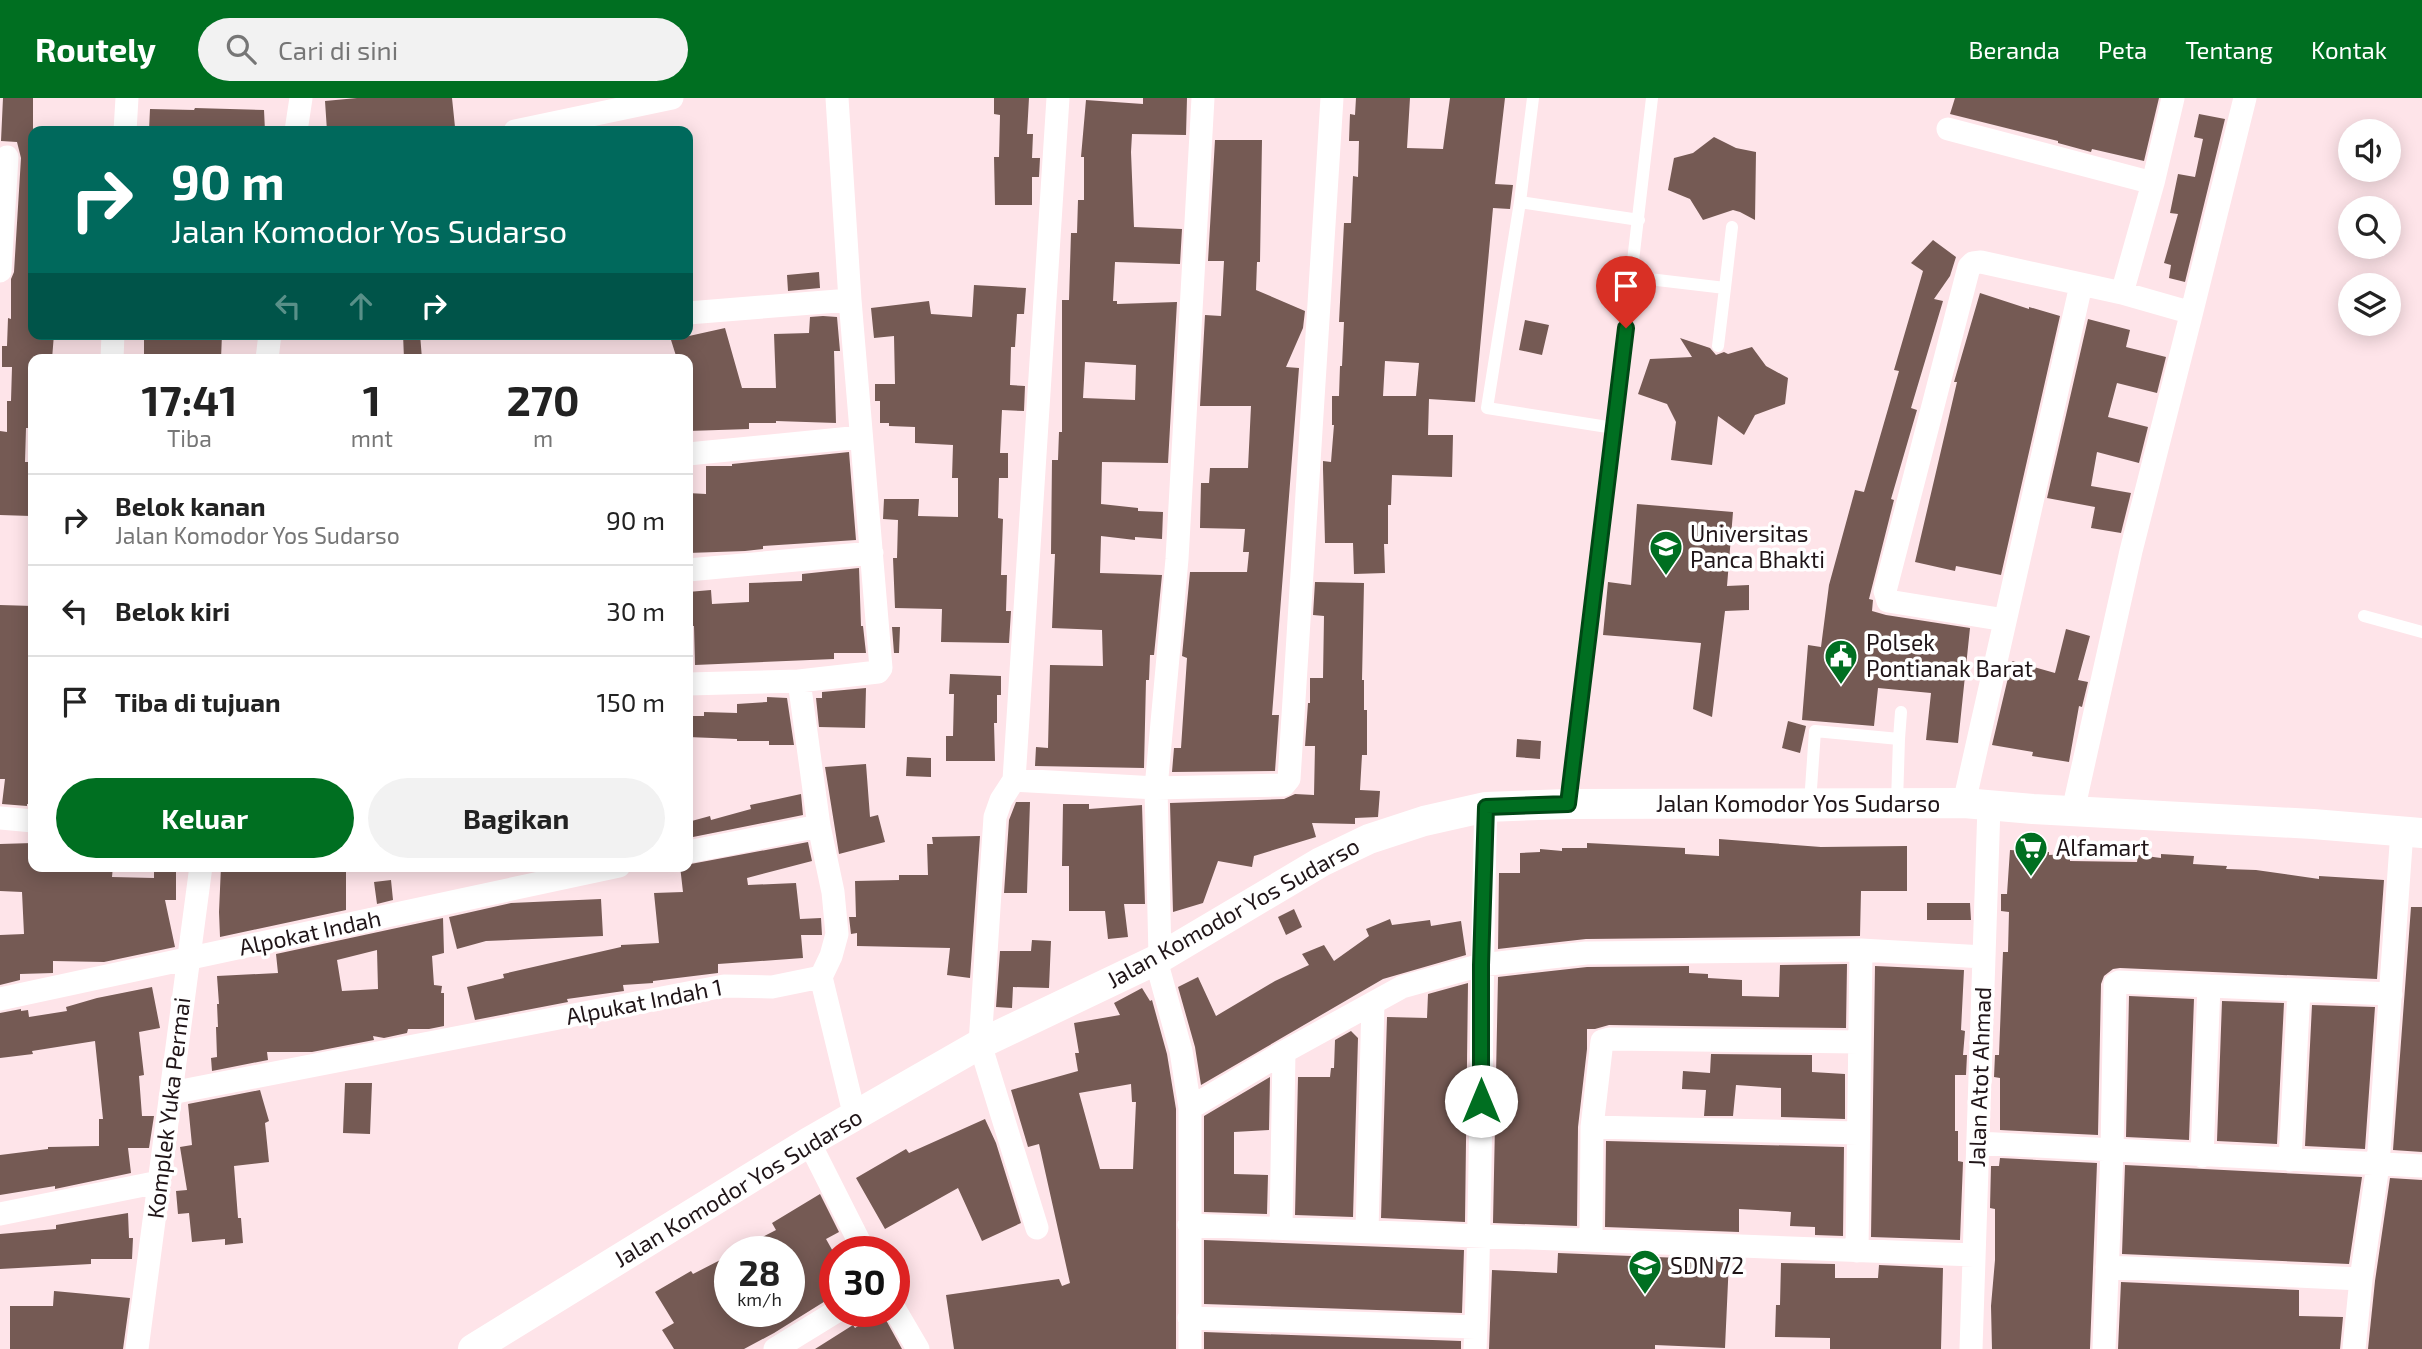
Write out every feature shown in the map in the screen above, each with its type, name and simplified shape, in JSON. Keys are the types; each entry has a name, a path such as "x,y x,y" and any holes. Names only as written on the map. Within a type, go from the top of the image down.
{"street":[{"path":"125,126 127,98"},
{"path":"297,126 301,98"},
{"path":"539,126 672,98"},
{"path":"693,684 799,681 878,672 881,668 850,300 837,98"},
{"path":"1037,1228 980,1044 995,817 1001,800 1014,780 1058,98"},
{"path":"1190,1349 1190,1108 1181,1051 1158,958 1156,788 1177,559 1203,98"},
{"path":"1014,780 1156,788 1284,785 1289,779 1332,98"},
{"path":"2122,293 2153,183 2173,98"},
{"path":"2073,811 2131,551 2245,98"},
{"path":"1948,129 2153,183"},
{"path":"0,271 7,157"},
{"path":"2005,620 1888,601 1885,590 1969,267 1973,263 1981,262 2122,293 2185,311 2190,319"},
{"name":"Jalan Atot Ahmad","path":"1971,1349 1984,957 1977,804 2005,620 2081,285"},
{"path":"693,313 850,300"},
{"path":"693,454 861,438"},
{"path":"693,570 872,553"},
{"path":"799,681 819,826 833,892 837,934 821,977 855,1117"},
{"name":"Jalan Komodor Yos Sudarso","path":"473,1349 809,1142 980,1044 1158,958 1321,862 1369,839 1424,821 1486,807 1568,804 1898,803 1977,804 2412,832"},
{"path":"1189,1318 1476,1338 1486,807"},
{"path":"0,818 28,821"},
{"path":"693,851 819,826"},
{"path":"2354,1349 2361,1279 2378,1165 2391,994 2412,832"},
{"name":"Komplek Yuka Permai","path":"137,1349 200,872"},
{"name":"Alpokat Indah","path":"0,999 591,872"},
{"path":"1190,1108 1402,987 1481,965 1586,953 1861,950 1984,957"},
{"path":"1857,1251 1861,950"},
{"name":"Alpukat Indah 1","path":"171,1093 724,986 772,987 821,977"},
{"path":"2104,1349 2115,985 2119,982 2391,994"},
{"path":"2202,1156 2209,986"},
{"path":"2290,1160 2299,990"},
{"path":"1367,1231 1373,1003"},
{"path":"1591,1240 1592,1127 1602,1041 1859,1042"},
{"path":"1281,1227 1284,1052"},
{"path":"1592,1127 1858,1133"},
{"path":"809,1142 856,1236"},
{"path":"1978,1143 2422,1166"},
{"path":"0,1214 159,1182"},
{"path":"1189,1224 1974,1255"},
{"path":"2107,1267 2361,1279"},
{"path":"775,1349 819,1322"},
{"path":"905,1327 918,1349"}],"lane":[{"path":"1533,98 1520,202 1487,408 1615,428"},
{"path":"1568,804 1653,98"},
{"path":"1520,202 1639,220"},
{"path":"1718,346 1732,227"},
{"path":"1632,277 1725,288"},
{"path":"2364,616 2422,632"},
{"path":"1898,803 1900,712"},
{"path":"1810,804 1815,731 1899,738"}],"building":[{"path":"3,98 33,98 33,126 28,126 28,340 54,340 52,354 28,354 25,462 28,462 28,516 0,515 0,431 7,432 7,401 11,401 12,367 2,367 2,346 7,346 8,318 11,319 11,279 14,272 21,158 17,142 1,141"},
{"path":"357,98 452,98 455,126 327,126 325,101"},
{"path":"994,98 1029,98 1027,134 1033,134 1032,158 1040,158 1039,177 1032,177 1032,205 995,205 994,157 999,157 1000,115 994,114"},
{"path":"1143,98 1187,98 1186,135 1132,134 1131,152 1134,227 1182,229 1180,264 1115,262 1113,301 1117,301 1117,304 1177,302 1168,463 1102,462 1101,504 1138,508 1138,511 1163,512 1162,539 1135,537 1135,540 1101,536 1100,573 1162,575 1154,655 1150,655 1149,680 1146,680 1144,768 1035,766 1036,747 1048,748 1050,665 1103,666 1102,630 1052,628 1055,554 1051,554 1052,460 1058,460 1059,432 1062,432 1062,300 1069,300 1071,233 1077,233 1078,200 1084,200 1084,157 1081,157 1086,100 1143,104","holes":["1085,362 1136,365 1135,400 1083,398"]},
{"path":"1356,98 1410,98 1407,148 1443,149 1450,98 1505,98 1495,184 1513,185 1510,209 1493,208 1475,402 1429,399 1428,435 1453,435 1452,477 1392,475 1391,505 1388,505 1388,544 1384,544 1385,573 1354,574 1353,543 1325,543 1323,461 1331,462 1334,425 1332,396 1339,396 1342,366 1344,322 1339,322 1344,223 1351,223 1353,176 1358,177 1359,141 1349,141 1350,114 1355,115","holes":["1385,361 1419,363 1416,396 1383,396"]},
{"path":"1955,98 2159,98 2144,161 2092,149 2091,152 1950,114"},
{"path":"150,109 264,110 265,126 149,126"},
{"path":"2199,114 2225,119 2185,282 2169,278 2171,265 2164,263 2178,214 2170,213 2178,174 2195,177 2203,139 2194,137"},
{"path":"1714,137 1736,148 1756,152 1755,220 1733,210 1703,220 1690,199 1668,190 1674,158 1693,153"},
{"path":"1215,140 1262,140 1260,262 1257,262 1256,290 1305,311 1303,328 1286,367 1299,368 1272,715 1279,715 1275,771 1172,772 1174,748 1181,748 1187,658 1182,656 1190,572 1247,572 1249,552 1243,552 1245,529 1200,528 1201,483 1209,483 1210,468 1248,468 1251,406 1200,406 1205,315 1221,316 1224,261 1208,261"},
{"path":"1933,240 1956,257 1950,276 1934,299 1943,301 1911,408 1917,410 1891,499 1894,500 1869,599 1873,600 1872,611 1970,628 1958,743 1926,740 1931,693 1878,688 1874,726 1802,720 1808,645 1821,647 1829,585 1855,490 1864,492 1899,371 1894,370 1923,271 1911,263"},
{"path":"819,272 820,288 788,291 787,275"},
{"path":"974,285 1026,288 1024,314 1017,314 1015,347 1011,347 1010,385 1025,386 1024,411 1002,410 1000,453 1008,453 1008,478 999,478 998,518 1003,519 1001,575 1007,575 1006,611 1011,611 1009,643 941,642 942,609 895,608 893,558 897,558 898,520 883,519 884,499 919,499 918,516 958,517 958,478 952,478 953,445 915,443 915,427 880,423 880,401 875,401 875,384 895,384 894,336 874,338 871,308 929,301 931,314 972,317"},
{"path":"1980,293 2060,316 2001,575 1956,566 1955,571 1915,562 1957,382 1954,382"},
{"path":"810,317 837,317 840,351 834,351 836,423 776,421 749,423 749,429 693,431 693,354 675,354 671,340 693,340 693,335 725,328 742,388 776,388 774,334 809,333"},
{"path":"2088,319 2130,330 2126,347 2166,357 2157,393 2117,383 2108,417 2148,427 2139,463 2097,452 2091,486 2131,493 2121,533 2091,528 2095,507 2047,498"},
{"path":"1525,320 1549,325 1542,355 1519,350"},
{"path":"1680,338 1710,348 1716,355 1752,347 1766,366 1788,378 1785,404 1755,415 1744,435 1718,416 1712,465 1671,460 1676,422 1667,404 1638,394 1650,359 1692,357"},
{"path":"144,340 222,340 221,354 144,354"},
{"path":"403,340 420,340 422,354 404,354"},
{"path":"849,452 856,540 763,546 763,549 745,551 693,553 693,493 706,494 706,466"},
{"path":"1637,504 1733,512 1727,586 1749,585 1749,610 1725,611 1712,717 1693,709 1701,643 1603,635 1608,582 1631,585"},
{"path":"859,568 861,626 866,653 834,653 834,659 695,665 693,592 711,590 712,604 749,602 749,583 802,581 802,574"},
{"path":"1315,582 1364,583 1362,680 1364,710 1367,710 1367,755 1362,755 1360,790 1380,791 1378,817 1355,818 1355,824 1312,823 1316,837 1254,856 1252,867 1218,861 1203,903 1173,912 1170,803 1284,799 1295,794 1314,795 1315,746 1305,746 1310,678 1323,678 1324,616 1313,615"},
{"path":"0,605 28,606 27,806 2,804 5,779 0,779"},
{"path":"892,627 900,627 899,653 894,653"},
{"path":"2066,629 2090,636 2078,680 2088,682 2082,707 2079,706 2069,762 2032,756 2033,752 1992,745 2012,661 2055,673"},
{"path":"950,674 1001,676 1001,695 997,695 997,723 994,723 995,761 946,761 946,736 953,736 954,694 949,694"},
{"path":"866,688 865,728 819,727 816,698 822,698 822,692"},
{"path":"767,697 787,698 794,745 693,737 693,716 704,716 704,712 737,713 737,704 767,702"},
{"path":"1788,721 1806,726 1800,753 1782,748"},
{"path":"1517,739 1541,741 1540,759 1516,757"},
{"path":"907,757 931,758 931,777 906,776"},
{"path":"866,764 870,817 878,815 885,842 839,854 825,767"},
{"path":"801,794 803,815 693,837 693,821 710,816 711,820 751,809 750,805"},
{"path":"1016,802 1030,802 1027,893 1004,893 1009,820"},
{"path":"1063,804 1089,804 1089,809 1142,805 1145,904 1124,904 1128,937 1108,939 1105,911 1069,911 1069,866 1062,866"},
{"path":"980,836 970,978 947,975 950,948 857,946 857,933 851,934 849,917 856,917 855,881 899,880 899,875 928,875 927,844 933,844 932,837"},
{"path":"1719,839 1821,847 1907,846 1907,891 1861,891 1860,936 1586,939 1498,949 1499,873 1520,873 1520,853 1540,852 1540,849 1562,851 1562,848 1587,848 1587,843 1685,848 1685,854 1719,856"},
{"path":"808,842 812,861 747,878 748,885 796,883 800,919 821,918 822,935 801,935 803,958 718,964 718,973 623,985 624,991 567,999 568,1002 475,1020 467,987 504,978 503,974 621,945 659,943 654,893 683,892 681,872 693,872 693,864"},
{"path":"28,843 28,872 112,872 112,877 154,878 154,872 176,872 176,900 165,900 175,947 104,962 53,961 53,973 20,974 20,980 0,985 0,935 24,934 22,892 0,891 0,844"},
{"path":"2010,850 2049,852 2049,855 2070,854 2070,861 2137,862 2138,855 2161,858 2161,854 2194,856 2193,864 2227,866 2226,869 2256,870 2319,879 2319,876 2384,880 2377,979 2113,969 2104,976 2101,984 2098,1135 2000,1130 2000,1078 1994,1077 1995,1055 1999,1055 2003,952 2008,952 2009,912 2001,911 2001,894 2007,894"},
{"path":"221,872 346,872 346,910 220,937"},
{"path":"391,880 393,900 377,904 374,882"},
{"path":"601,899 603,936 486,941 457,949 449,917 511,903"},
{"path":"1927,903 1970,903 1971,920 1927,920"},
{"path":"2411,907 2422,907 2422,1152 2393,1150"},
{"path":"1294,909 1302,927 1286,935 1278,917"},
{"path":"443,918 444,953 432,956 434,985 442,986 441,993 444,993 444,1026 408,1029 407,1033 384,1038 373,1036 374,1040 312,1052 267,1052 268,1060 212,1071 211,1058 217,1057 217,976 278,973 276,954","holes":["377,950 378,989 342,991 337,960"]},
{"path":"1390,919 1392,925 1430,920 1431,926 1461,921 1466,955 1383,979 1201,1085 1195,1047 1178,987 1198,977 1216,1016 1275,981 1309,965 1302,954 1324,945 1334,961 1369,936 1366,929"},
{"path":"1032,940 1051,941 1049,988 1013,987 1012,1008 996,1007 1000,951 1031,951"},
{"path":"1847,964 1846,1028 1609,1025 1587,1029 1578,1127 1577,1226 1493,1223 1498,977 1587,967 1689,966 1689,973 1708,974 1708,978 1742,980 1742,996 1779,997 1780,965"},
{"path":"1875,966 1964,970 1961,1030 1965,1031 1963,1055 1967,1055 1966,1075 1955,1075 1955,1131 1958,1131 1958,1161 1963,1162 1960,1240 1871,1237"},
{"path":"1468,983 1465,1222 1381,1218 1387,1017 1427,1018 1428,994"},
{"path":"152,987 160,1028 139,1032 144,1075 139,1076 142,1116 154,1116 149,1148 128,1148 131,1173 55,1189 55,1186 0,1195 0,1155 48,1147 99,1146 99,1119 103,1119 95,1041 0,1058 0,1013 21,1009 28,1010 29,1017 67,1011 66,1007 97,998"},
{"path":"1142,988 1150,1001 1152,1000 1167,1054 1176,1109 1176,1349 954,1349 946,1295 1059,1279 1062,1286 1070,1283 1039,1144 1028,1147 1011,1090 1078,1071 1075,1053 1079,1053 1074,1023 1120,1015 1114,1003","holes":["1131,1084 1132,1102 1136,1102 1133,1169 1100,1169 1079,1093"]},
{"path":"2129,996 2194,999 2189,1140 2126,1137"},
{"path":"2222,1001 2284,1003 2277,1144 2217,1141"},
{"path":"2312,1005 2375,1007 2365,1149 2305,1146"},
{"path":"1351,1031 1358,1038 1353,1217 1295,1215 1298,1077 1330,1077 1331,1068 1334,1068 1335,1040"},
{"path":"1711,1054 1812,1055 1812,1072 1845,1074 1845,1119 1781,1117 1781,1088 1736,1085 1733,1116 1704,1116 1706,1090 1682,1089 1683,1071 1710,1073"},
{"path":"1270,1077 1269,1130 1234,1132 1234,1174 1268,1175 1267,1214 1204,1212 1204,1116"},
{"path":"345,1083 372,1083 370,1134 343,1133"},
{"path":"260,1090 269,1121 265,1123 269,1162 234,1166 243,1243 225,1245 225,1239 192,1242 189,1213 178,1214 176,1191 187,1190 180,1147 192,1145 188,1104"},
{"path":"985,1119 996,1143 1021,1223 982,1241 958,1188 885,1229 856,1178 906,1149 909,1153"},
{"path":"1606,1141 1844,1147 1843,1236 1815,1235 1815,1227 1790,1226 1791,1212 1739,1209 1739,1232 1605,1227"},
{"path":"2000,1158 2097,1163 2090,1349 1992,1349 1995,1209 1990,1208 1991,1166 1999,1166"},
{"path":"2125,1165 2362,1177 2349,1264 2122,1254"},
{"path":"2390,1178 2422,1180 2422,1349 2368,1349"},
{"path":"820,1194 839,1232 832,1236 819,1236 819,1305 805,1314 805,1236 765,1236 776,1230 772,1223"},
{"path":"128,1213 129,1238 133,1238 132,1259 91,1259 91,1264 0,1269 0,1234 56,1229 56,1225"},
{"path":"1204,1240 1464,1250 1462,1313 1204,1304"},
{"path":"1558,1253 1729,1260 1725,1348 1655,1345 1655,1349 1489,1349 1492,1270 1557,1273"},
{"path":"714,1263 714,1327 784,1327 744,1349 674,1349 662,1330 674,1323 655,1292 691,1271 693,1274"},
{"path":"1781,1263 1835,1264 1835,1278 1878,1278 1879,1265 1943,1268 1941,1349 1830,1349 1830,1338 1775,1337 1776,1305 1780,1305"},
{"path":"2121,1282 2299,1290 2299,1316 2343,1317 2340,1349 2118,1349"},
{"path":"54,1291 130,1298 123,1349 10,1349 10,1306 53,1306"},
{"path":"850,1327 890,1327 902,1349 815,1349"},
{"path":"1204,1332 1461,1341 1461,1349 1204,1349"}],"place":[{"name":"Universitas Panca Bhakti","path":"1666,577"},
{"name":"Polsek Pontianak Barat","path":"1841,686"},
{"name":"Alfamart","path":"2031,878"},
{"name":"SDN 72","path":"1645,1296"}],"route":[{"path":"1481,1101 1481,965 1486,807 1568,804 1626,328"}]}
